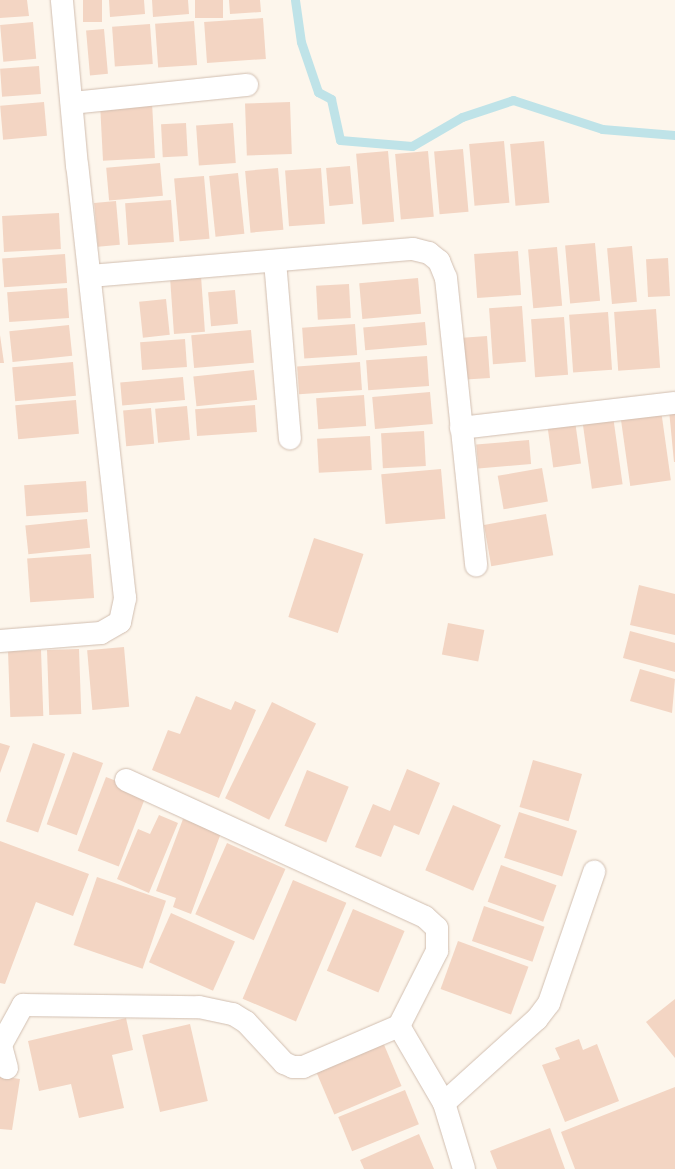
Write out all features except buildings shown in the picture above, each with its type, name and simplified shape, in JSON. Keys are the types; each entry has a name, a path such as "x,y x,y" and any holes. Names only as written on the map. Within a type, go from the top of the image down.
{"street":[{"path":"0,641 101,632 120,622 125,598 62,0"},
{"path":"72,103 247,84"},
{"path":"90,276 413,249 429,253 439,261 446,278 476,565"},
{"path":"274,261 290,438"},
{"path":"461,428 675,403"},
{"path":"7,1068 1,1045 23,1005 200,1007 233,1014 246,1022 284,1063 293,1067 303,1067 399,1026 437,951 437,928 425,917 126,780"},
{"path":"444,1103 538,1019 549,1003 594,872"},
{"path":"399,1026 444,1103 464,1169"}],"waterway":[{"path":"295,0 301,42 318,92 331,99 340,140 412,146 462,117 513,100 602,129 675,135"}]}
